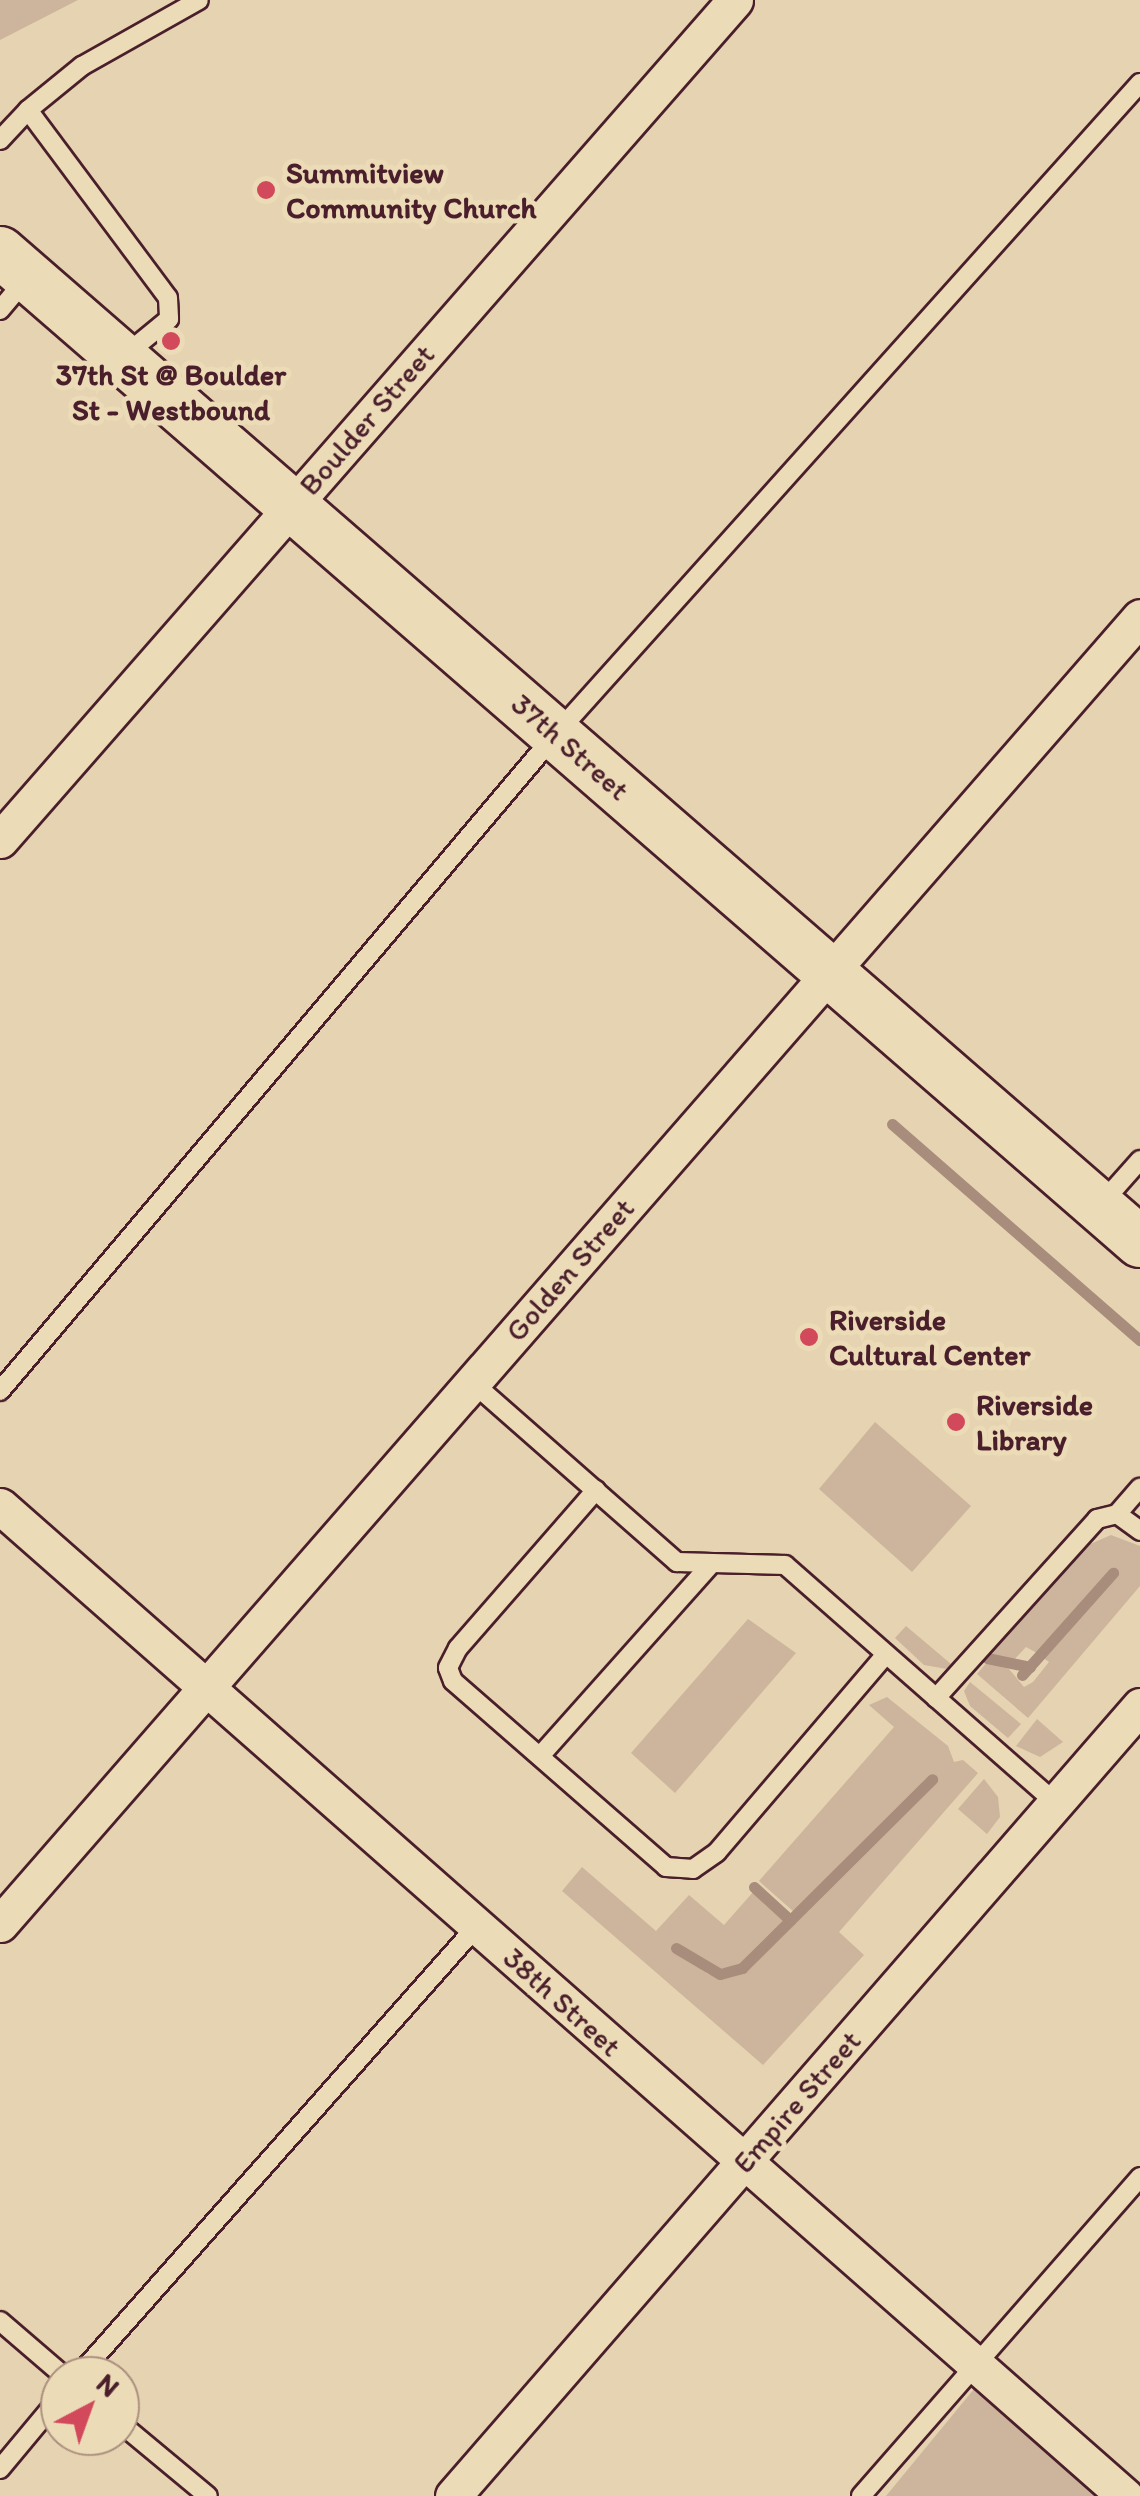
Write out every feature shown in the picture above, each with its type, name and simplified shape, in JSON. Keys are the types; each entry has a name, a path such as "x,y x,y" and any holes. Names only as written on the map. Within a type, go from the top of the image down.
{"main road":[{"name":"37th Street","path":"9,279 122,358 1140,1242"}],"street":[{"name":"Boulder Street","path":"0,840 735,0"},
{"name":"Golden Street","path":"0,1924 1140,617"},
{"name":"38th Street","path":"0,1506 1126,2496"},
{"name":"Empire Street","path":"453,2496 1140,1706"}],"lane":[{"path":"0,140 28,110 82,66 199,0"},
{"path":"0,1391 556,735 1140,83"},
{"path":"28,110 168,298 170,319 122,358"},
{"path":"1098,1207 1140,1160"},
{"path":"472,1382 677,1562 785,1565 1056,1803"},
{"path":"936,1698 1097,1519 1117,1514 1140,1488"},
{"path":"596,1490 458,1648 448,1668 453,1681 666,1868 693,1869 718,1852 886,1654"},
{"path":"1117,1514 1140,1531"},
{"path":"540,1756 710,1565"},
{"path":"96,2356 478,1926"},
{"path":"861,2496 1140,2178"},
{"path":"0,2321 41,2356"},
{"path":"0,2469 40,2421"},
{"path":"140,2440 208,2496"}],"shaded area":[{"path":"0,0 78,0 0,40"},
{"path":"875,1422 971,1506 912,1572 819,1489"},
{"path":"1111,1535 1140,1546 1140,1586 1028,1718 977,1674 987,1662 1009,1669 1024,1687 1033,1682 1049,1662 1042,1657 1117,1569 1037,1653 1026,1647 1012,1662 990,1655 1088,1545"},
{"path":"748,1619 796,1653 675,1793 631,1753"},
{"path":"906,1626 951,1664 947,1669 924,1665 895,1638"},
{"path":"970,1682 1021,1724 1008,1738 970,1706 964,1691"},
{"path":"887,1697 948,1746 954,1762 963,1760 978,1773 839,1932 864,1955 763,2065 562,1891 582,1867 656,1931 689,1895 724,1925 754,1891 786,1920 742,1965 719,1969 672,1946 708,1974 732,1977 747,1969 934,1784 936,1775 928,1777 794,1912 759,1881 894,1727 869,1705"},
{"path":"1037,1719 1063,1742 1040,1757 1016,1746"},
{"path":"984,1779 998,1797 1000,1817 987,1834 958,1809"},
{"path":"974,2389 1098,2496 886,2496"}],"waterway":[{"path":"892,1124 1140,1340"},
{"path":"1022,1675 1113,1573"},
{"path":"987,1658 1030,1667"},
{"path":"676,1948 720,1974 742,1968 932,1779"},
{"path":"754,1887 790,1920"}],"place":[{"name":"Summitview Community Church","path":"266,190"},
{"name":"37th St @ Boulder St - Westbound","path":"171,341"},
{"name":"Riverside Cultural Center","path":"809,1337"},
{"name":"Riverside Library","path":"956,1422"}]}
